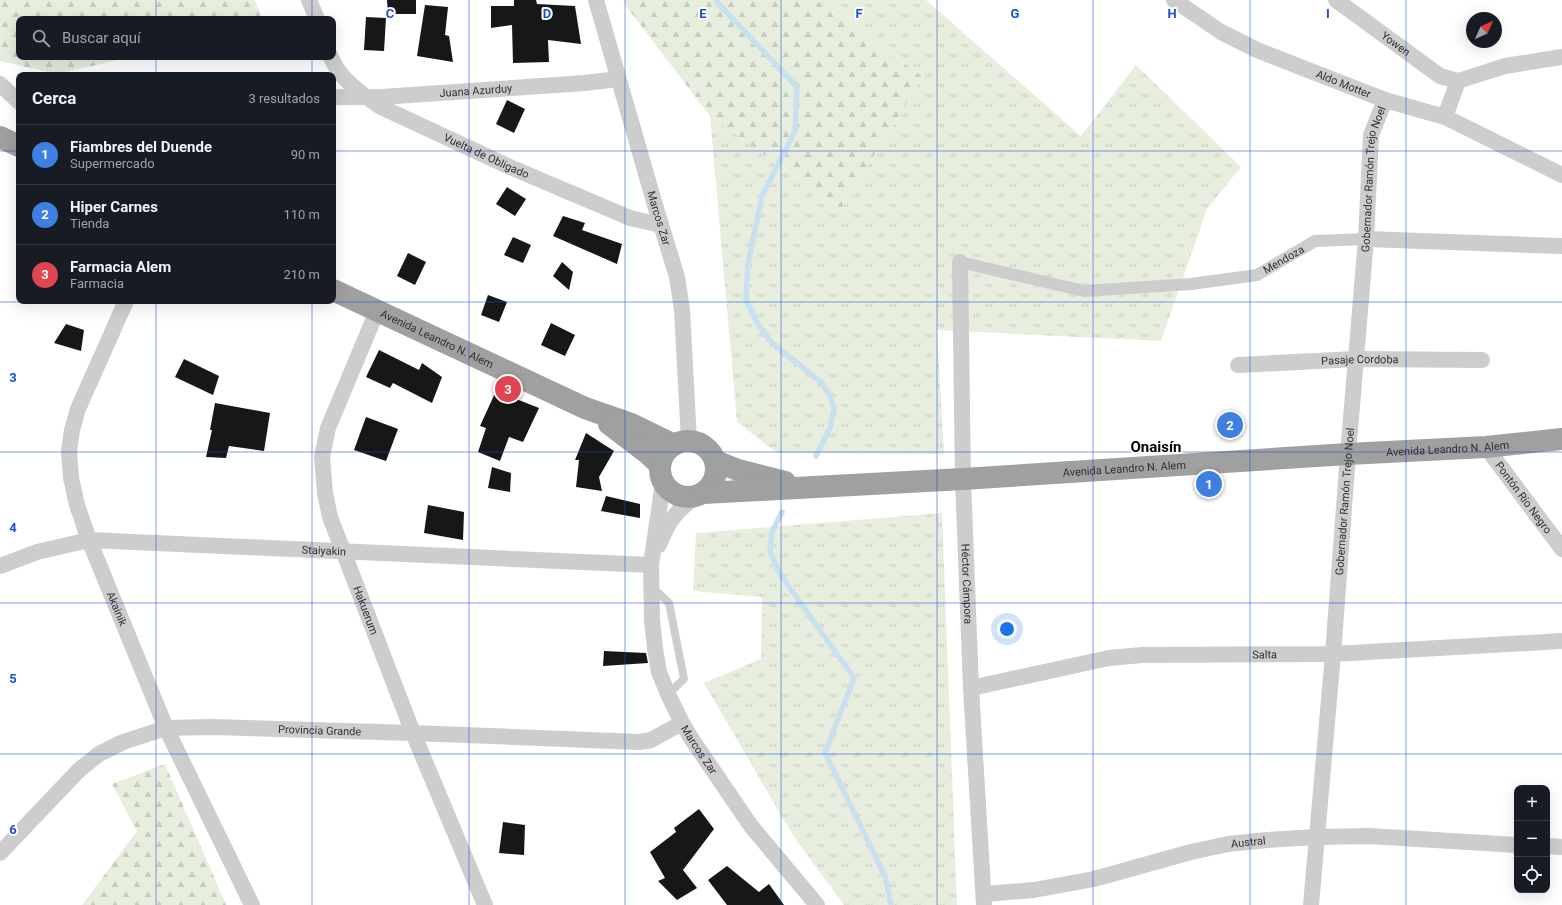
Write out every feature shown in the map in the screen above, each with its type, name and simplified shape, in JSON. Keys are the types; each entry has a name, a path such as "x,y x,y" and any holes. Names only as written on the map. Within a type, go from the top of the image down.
{"highway":[{"path":"0,137 16,145"},
{"name":"Avenida Leandro N. Alem","path":"336,291 585,408 682,443 698,443 705,447 715,460 738,470 782,482 806,486"},
{"name":"Avenida Leandro N. Alem","path":"585,408 632,440 661,474 673,493 680,496 806,486 963,479 1348,454 1486,447 1562,439"},
{"path":"661,474 662,457 667,450 682,443"},
{"path":"699,495 710,486 715,479 715,460"}],"street":[{"path":"309,0 315,16"},
{"name":"Marcos Zar","path":"596,0 677,277 682,310 682,443"},
{"name":"Aldo Motter","path":"1174,0 1221,32 1257,50 1385,100 1446,117 1562,175"},
{"name":"Yowen","path":"1336,0 1440,76 1458,81"},
{"path":"1446,117 1458,81 1505,66 1562,57"},
{"name":"Vuelta de Obligado","path":"332,60 334,65 347,80 366,97 381,107 517,170 630,218 661,225"},
{"name":"Juana Azurduy","path":"336,96 366,97 585,84 618,79"},
{"path":"0,84 16,99"},
{"name":"Gobernador Ramón Trejo Noel","path":"1311,905 1318,837 1366,239 1371,136 1385,100"},
{"name":"Mendoza","path":"960,262 1084,291 1191,284 1257,275 1315,241 1366,239 1562,246"},
{"name":"Héctor Cámpora","path":"960,262 963,479 971,688 984,899"},
{"name":"Akainik","path":"125,304 78,409 72,430 69,451 71,478 77,505 89,540 166,728 252,905"},
{"name":"Hakuerum","path":"377,311 328,428 322,457 327,505 330,517 413,733 485,905"},
{"name":"Pasaje Cordoba","path":"1238,365 1356,359 1482,360"},
{"name":"Pontón Río Negro","path":"1486,447 1562,549"},
{"name":"Marcos Zar","path":"661,474 651,565 655,648 659,672 668,694 692,741 752,826 817,905"},
{"name":"Marcos Zar","path":"651,565 667,526 680,508 699,495"},
{"name":"Staiyakin","path":"0,566 37,552 89,540 651,565"},
{"name":"Salta","path":"971,688 1109,658 1142,655 1333,654 1562,641"},
{"name":"Provincia Grande","path":"0,853 79,770 99,754 123,742 166,728 211,727 639,742 651,740 682,723"},
{"name":"Austral","path":"984,899 1094,879 1191,852 1228,844 1318,837 1369,836 1514,845"},
{"path":"1550,846 1562,847"}],"lane":[{"path":"652,587 669,603 684,679 668,694"}],"green space":[{"path":"0,0 255,0 261,16 16,16 16,60 118,60 66,72 48,72 0,61"},
{"path":"624,0 816,0 923,77 841,208 710,116 623,2"},
{"path":"816,0 926,0 1081,136 1136,65 1241,167 1207,209 1161,341 937,330 944,454 777,453 737,422 710,116 841,208 923,77"},
{"path":"942,513 957,905 844,905 792,834 704,683 761,659 762,597 693,591 696,533"},
{"path":"165,764 226,905 82,905 137,831 112,784"}],"building":[{"path":"387,0 416,0 416,14 388,14"},
{"path":"514,0 536,0 537,4 575,6 581,44 548,40 549,62 513,63 512,25 491,28 491,6 514,6"},
{"path":"425,5 448,7 445,35 449,36 453,62 417,56"},
{"path":"366,17 386,18 384,51 364,50"},
{"path":"507,100 525,109 514,133 496,124"},
{"path":"507,187 526,199 515,216 496,204"},
{"path":"563,216 585,223 582,230 622,244 617,264 553,236"},
{"path":"513,237 531,245 523,263 504,255"},
{"path":"408,253 426,262 415,285 397,276"},
{"path":"562,262 573,272 569,290 553,276"},
{"path":"488,295 507,302 499,322 481,315"},
{"path":"551,323 575,335 565,356 541,345"},
{"path":"66,324 84,330 81,351 54,343"},
{"path":"379,350 419,370 422,363 442,377 432,403 393,383 390,388 366,377"},
{"path":"184,359 219,376 213,395 175,377"},
{"path":"496,391 539,408 523,442 509,437 500,461 478,452 486,428 480,426"},
{"path":"215,403 270,413 264,451 229,446 226,458 206,457 212,430 210,430"},
{"path":"366,417 398,429 386,461 354,450"},
{"path":"586,433 614,451 599,477 602,491 576,487 579,460 575,460"},
{"path":"492,467 511,473 510,492 488,488"},
{"path":"606,496 640,504 640,518 601,511"},
{"path":"428,505 464,512 463,540 424,533"},
{"path":"604,651 646,653 648,663 603,666"},
{"path":"699,809 714,829 683,870 697,888 677,900 658,881 665,878 650,852 676,832 674,828"},
{"path":"503,822 525,825 524,855 499,853"},
{"path":"727,866 759,892 769,884 784,905 727,905 708,880"}],"waterway":[{"path":"717,0 717,2 797,87 795,131 762,196 748,264 746,299 757,323 772,343 822,383 830,396 834,409 830,428 816,456"},
{"path":"782,512 772,532 770,552 780,574 854,678 825,753 885,876 891,905"}],"place":[{"name":"Farmacia Alem","path":"508,389"},
{"name":"Hiper Carnes","path":"1230,425"},
{"name":"Fiambres del Duende","path":"1209,484"}],"district":[{"name":"Onaisín","path":"1156,447"}]}
